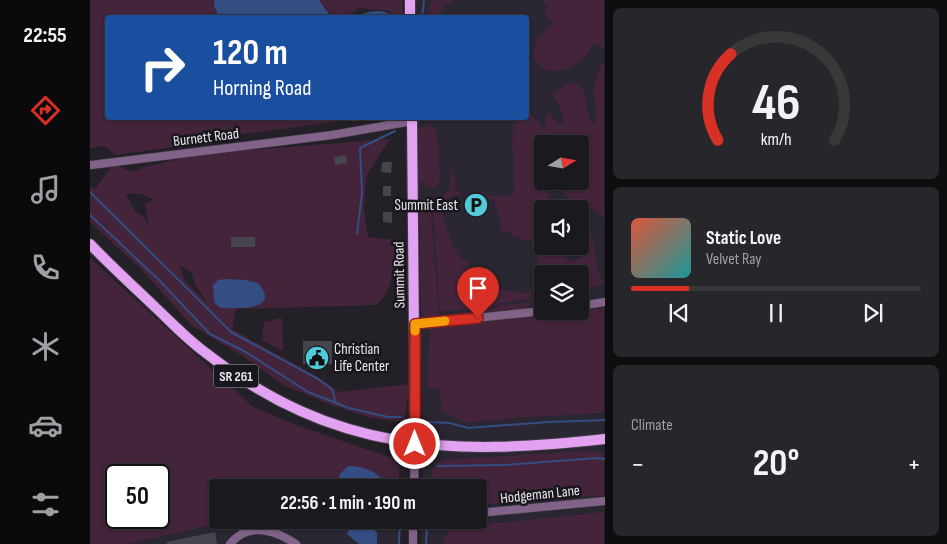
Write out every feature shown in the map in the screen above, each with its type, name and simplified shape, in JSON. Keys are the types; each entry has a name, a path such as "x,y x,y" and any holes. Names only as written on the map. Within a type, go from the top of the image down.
{"main road":[{"path":"410,0 410,15"},
{"name":"Summit Road","path":"412,120 415,444"},
{"name":"SR 261","path":"90,244 204,352 234,374 271,397 331,424 374,436 415,444 459,447 507,448 604,439"}],"street":[{"name":"Burnett Road","path":"91,165 332,135 407,120"},
{"path":"589,304 604,302"},
{"path":"415,324 534,312"},
{"name":"Summit Road","path":"414,479 415,444"},
{"name":"Hodgeman Lane","path":"487,512 604,501"},
{"path":"413,529 413,544"},
{"path":"230,544 233,540 250,531 263,530 276,532 296,544"}],"shaded area":[{"path":"90,0 214,0 214,6 218,15 105,15 105,120 350,120 234,135 182,146 115,155 105,146 90,148"},
{"path":"319,0 402,0 403,15 392,15 389,11 359,8 347,15 335,15 328,11"},
{"path":"416,0 604,0 604,544 421,544 422,529 487,529 487,479 423,479 418,120 529,120 529,15 416,15"},
{"path":"433,0 453,0 450,6 446,3 439,15 428,15 430,3"},
{"path":"542,0 604,0 604,49 597,43 580,61 566,69 550,71 542,67 533,59 534,47 539,38 554,22 550,21 544,11 548,6"},
{"path":"604,63 604,220 602,215 589,207 589,200 570,200 564,195 563,190 589,190 589,135 534,135 534,190 549,190 550,196 546,200 534,200 534,246 532,246 531,241 514,237 507,231 502,234 499,230 503,226 493,199 488,199 487,197 501,194 501,197 514,194 513,126 518,120 529,120 529,111 545,131 546,114 550,114 560,125 564,121 559,104 551,94 572,81 584,90 588,114 595,125 596,113 593,88 601,65"},
{"path":"431,125 436,129 434,131 437,130 439,158 436,159 439,160 440,181 438,181 440,182 433,189 424,185 423,181 419,181 418,129"},
{"path":"390,139 366,176 364,211 368,237 395,240 398,257 387,293 377,305 236,309 232,329 318,377 339,392 410,384 404,422 371,418 334,406 283,385 243,356 192,326 142,270 90,222 90,185 95,189 114,163 128,170 138,171 140,168 199,154","holes":["132,193 141,194 154,200 145,204 149,225 143,216 135,211 126,195","180,265 192,273 195,285 210,306 184,280"]},
{"path":"452,165 456,192 461,194 447,198 445,205 441,206 449,235 459,255 463,261 468,259 470,263 468,266 488,282 503,289 519,293 528,293 530,289 532,299 502,303 491,307 440,310 433,209 446,194 450,186 450,166"},
{"path":"440,196 432,205 431,210 439,318 431,318 424,316 421,311 419,203"},
{"path":"589,227 594,242 595,258 601,280 604,278 604,283 589,289 589,265 538,265 538,255 564,255 568,261 580,259 580,255 589,255"},
{"path":"90,258 252,406 293,424 395,459 399,468 399,479 209,479 209,525 127,544 90,544"},
{"path":"531,302 525,310 441,318 441,315"},
{"path":"604,308 604,413 514,418 466,423 441,410 440,389 427,388 430,326 534,317 534,320 589,320 589,310"},
{"path":"282,318 283,351 262,340 264,322"},
{"path":"584,451 604,453 604,495 487,504 487,479 431,479 432,469 440,460"},
{"path":"604,512 604,544 443,544 450,529 487,529 487,524"},
{"path":"209,525 209,529 400,529 399,544 127,544"}],"water":[{"path":"214,0 319,0 328,13 332,15 218,15 214,6"},
{"path":"379,11 390,15 357,15"},
{"path":"226,279 258,283 265,296 264,301 249,307 219,307 214,302 213,285 218,280"},
{"path":"348,466 360,467 371,471 382,479 340,479 339,475"},
{"path":"349,529 373,529 377,533 377,544 359,544 347,534"}],"building":[{"path":"346,155 347,163 335,165 334,157"},
{"path":"382,162 392,162 391,173 381,172"},
{"path":"383,186 391,186 391,196 383,196"},
{"path":"383,212 392,212 392,223 383,222"},
{"path":"231,237 255,237 255,247 231,247"},
{"name":"Christian Life Center","path":"303,341 332,341 332,364 303,364"},
{"path":"215,532 217,544 167,544 166,542"}],"waterway":[{"path":"422,15 424,0"},
{"path":"357,234 362,193 360,148 395,131"},
{"path":"90,192 231,332 318,379 332,389 335,401"},
{"path":"90,215 159,280 210,334 244,351 308,392 349,408 388,417 401,417"},
{"path":"427,422 450,423 468,428 605,420"},
{"path":"437,466 506,465 605,459"},
{"path":"399,544 400,529"},
{"path":"426,544 427,529"}],"slow traffic":[{"path":"415,331 415,324 445,321"}],"place":[{"name":"Summit East","path":"476,205"},
{"name":"Christian Life Center","path":"317,358"}],"route":[{"path":"415,444 415,324 478,318"}]}
